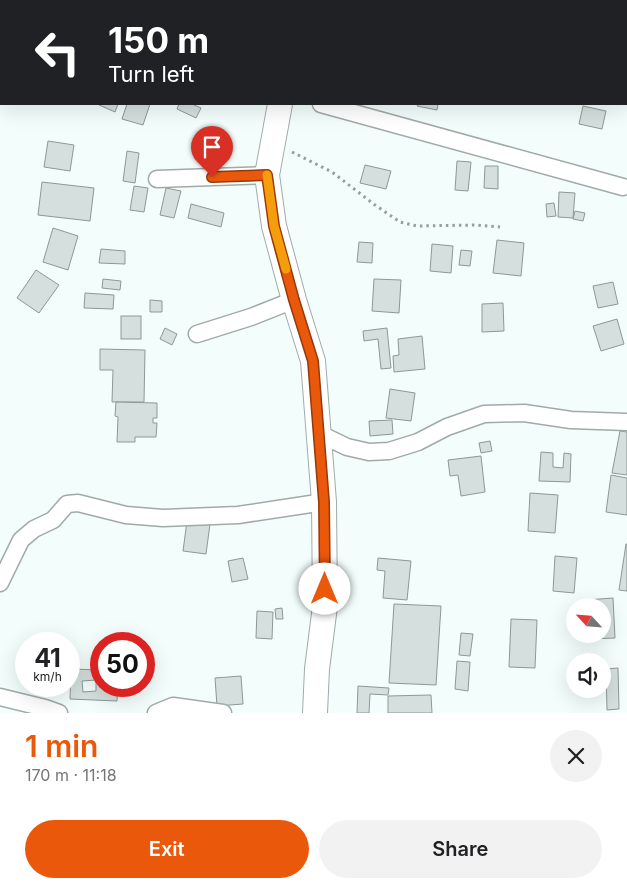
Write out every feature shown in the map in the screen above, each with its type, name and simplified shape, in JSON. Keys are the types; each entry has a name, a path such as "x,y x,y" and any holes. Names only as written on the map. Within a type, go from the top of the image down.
{"main road":[{"path":"280,105 267,175 274,226 313,361 320,434 324,502 325,606 317,669 316,713"}],"street":[{"path":"325,105 622,187"},
{"path":"157,179 267,175"},
{"path":"196,334 251,317 294,300"},
{"path":"320,434 346,447 369,452 389,451 418,442 447,427 484,414 524,413 571,420 627,422"},
{"path":"0,583 21,540 34,529 53,520 67,504 78,503 126,515 163,518 238,515 324,502"},
{"path":"0,697 59,713"},
{"path":"156,713 174,706 224,713"}],"path":[{"path":"273,143 332,172 400,222 417,226 476,224 500,227"}],"building":[{"path":"99,105 118,105 115,112"},
{"path":"127,105 150,105 143,125 122,119"},
{"path":"179,105 194,105 201,108 196,118 177,109"},
{"path":"418,105 438,105 437,110"},
{"path":"583,106 606,111 602,129 579,124"},
{"path":"48,141 74,145 70,171 44,167"},
{"path":"127,151 139,153 135,183 123,181"},
{"path":"457,161 471,162 468,191 455,190"},
{"path":"365,165 391,171 386,189 360,183"},
{"path":"485,166 498,166 498,189 484,188"},
{"path":"42,182 94,188 90,221 38,215"},
{"path":"134,186 148,188 144,212 130,210"},
{"path":"166,188 181,191 174,218 160,215"},
{"path":"559,192 575,193 573,218 558,217"},
{"path":"554,203 556,216 547,217 546,204"},
{"path":"191,204 224,213 221,227 188,218"},
{"path":"575,211 585,213 583,221 573,219"},
{"path":"53,228 78,236 68,270 43,262"},
{"path":"497,240 524,243 521,276 493,273"},
{"path":"359,242 373,243 372,263 357,262"},
{"path":"432,244 453,246 451,273 430,271"},
{"path":"101,249 125,251 125,264 99,263"},
{"path":"461,250 472,251 470,266 459,265"},
{"path":"36,270 59,285 39,313 17,298"},
{"path":"103,279 121,281 120,290 102,288"},
{"path":"374,279 401,280 399,313 372,311"},
{"path":"613,282 618,304 598,308 593,286"},
{"path":"85,293 114,295 113,309 84,308"},
{"path":"150,300 162,301 162,312 150,312"},
{"path":"503,303 504,331 482,332 482,304"},
{"path":"121,316 141,316 141,339 121,339"},
{"path":"617,319 624,344 601,351 593,326"},
{"path":"165,328 177,334 172,345 160,339"},
{"path":"387,328 391,368 381,369 378,339 364,341 363,331"},
{"path":"422,336 425,369 394,372 393,356 399,355 398,339"},
{"path":"100,349 145,350 144,402 112,402 113,370 100,370"},
{"path":"390,389 415,393 411,421 386,418"},
{"path":"116,402 157,403 157,418 153,418 153,423 157,423 156,437 135,437 135,442 117,442 118,417 115,416"},
{"path":"392,420 393,434 370,436 369,421"},
{"path":"620,431 627,432 627,475 612,473"},
{"path":"490,441 492,451 481,453 479,443"},
{"path":"541,452 553,453 553,467 563,468 564,453 571,454 570,482 539,481"},
{"path":"481,456 485,492 461,496 458,475 450,476 448,460"},
{"path":"611,475 627,478 627,515 606,512"},
{"path":"530,493 558,495 555,533 528,531"},
{"path":"187,521 210,524 206,554 183,551"},
{"path":"627,544 627,591 619,590"},
{"path":"555,556 577,558 574,593 553,591"},
{"path":"243,558 248,579 232,582 228,561"},
{"path":"378,558 411,561 407,600 383,598 385,571 377,570"},
{"path":"611,598 613,598 615,638 611,638"},
{"path":"394,604 441,606 436,685 389,683"},
{"path":"282,608 283,619 276,619 275,609"},
{"path":"257,611 273,612 272,639 256,638"},
{"path":"511,619 537,620 535,668 509,667"},
{"path":"461,633 473,634 470,656 459,655"},
{"path":"457,661 470,662 468,691 455,689"},
{"path":"618,668 619,709 607,710 607,698 611,698 611,669"},
{"path":"80,669 90,670 90,680 82,681 83,692 90,691 90,697 117,697 117,701 70,699 70,697 80,697"},
{"path":"241,676 243,704 217,706 215,678"},
{"path":"358,686 389,688 388,695 370,694 369,713 357,713"},
{"path":"431,695 432,713 388,713 388,696"}],"slow traffic":[{"path":"267,175 274,226 286,269"}],"route":[{"path":"212,177 267,175 274,226 313,361 324,502 325,589"}]}
